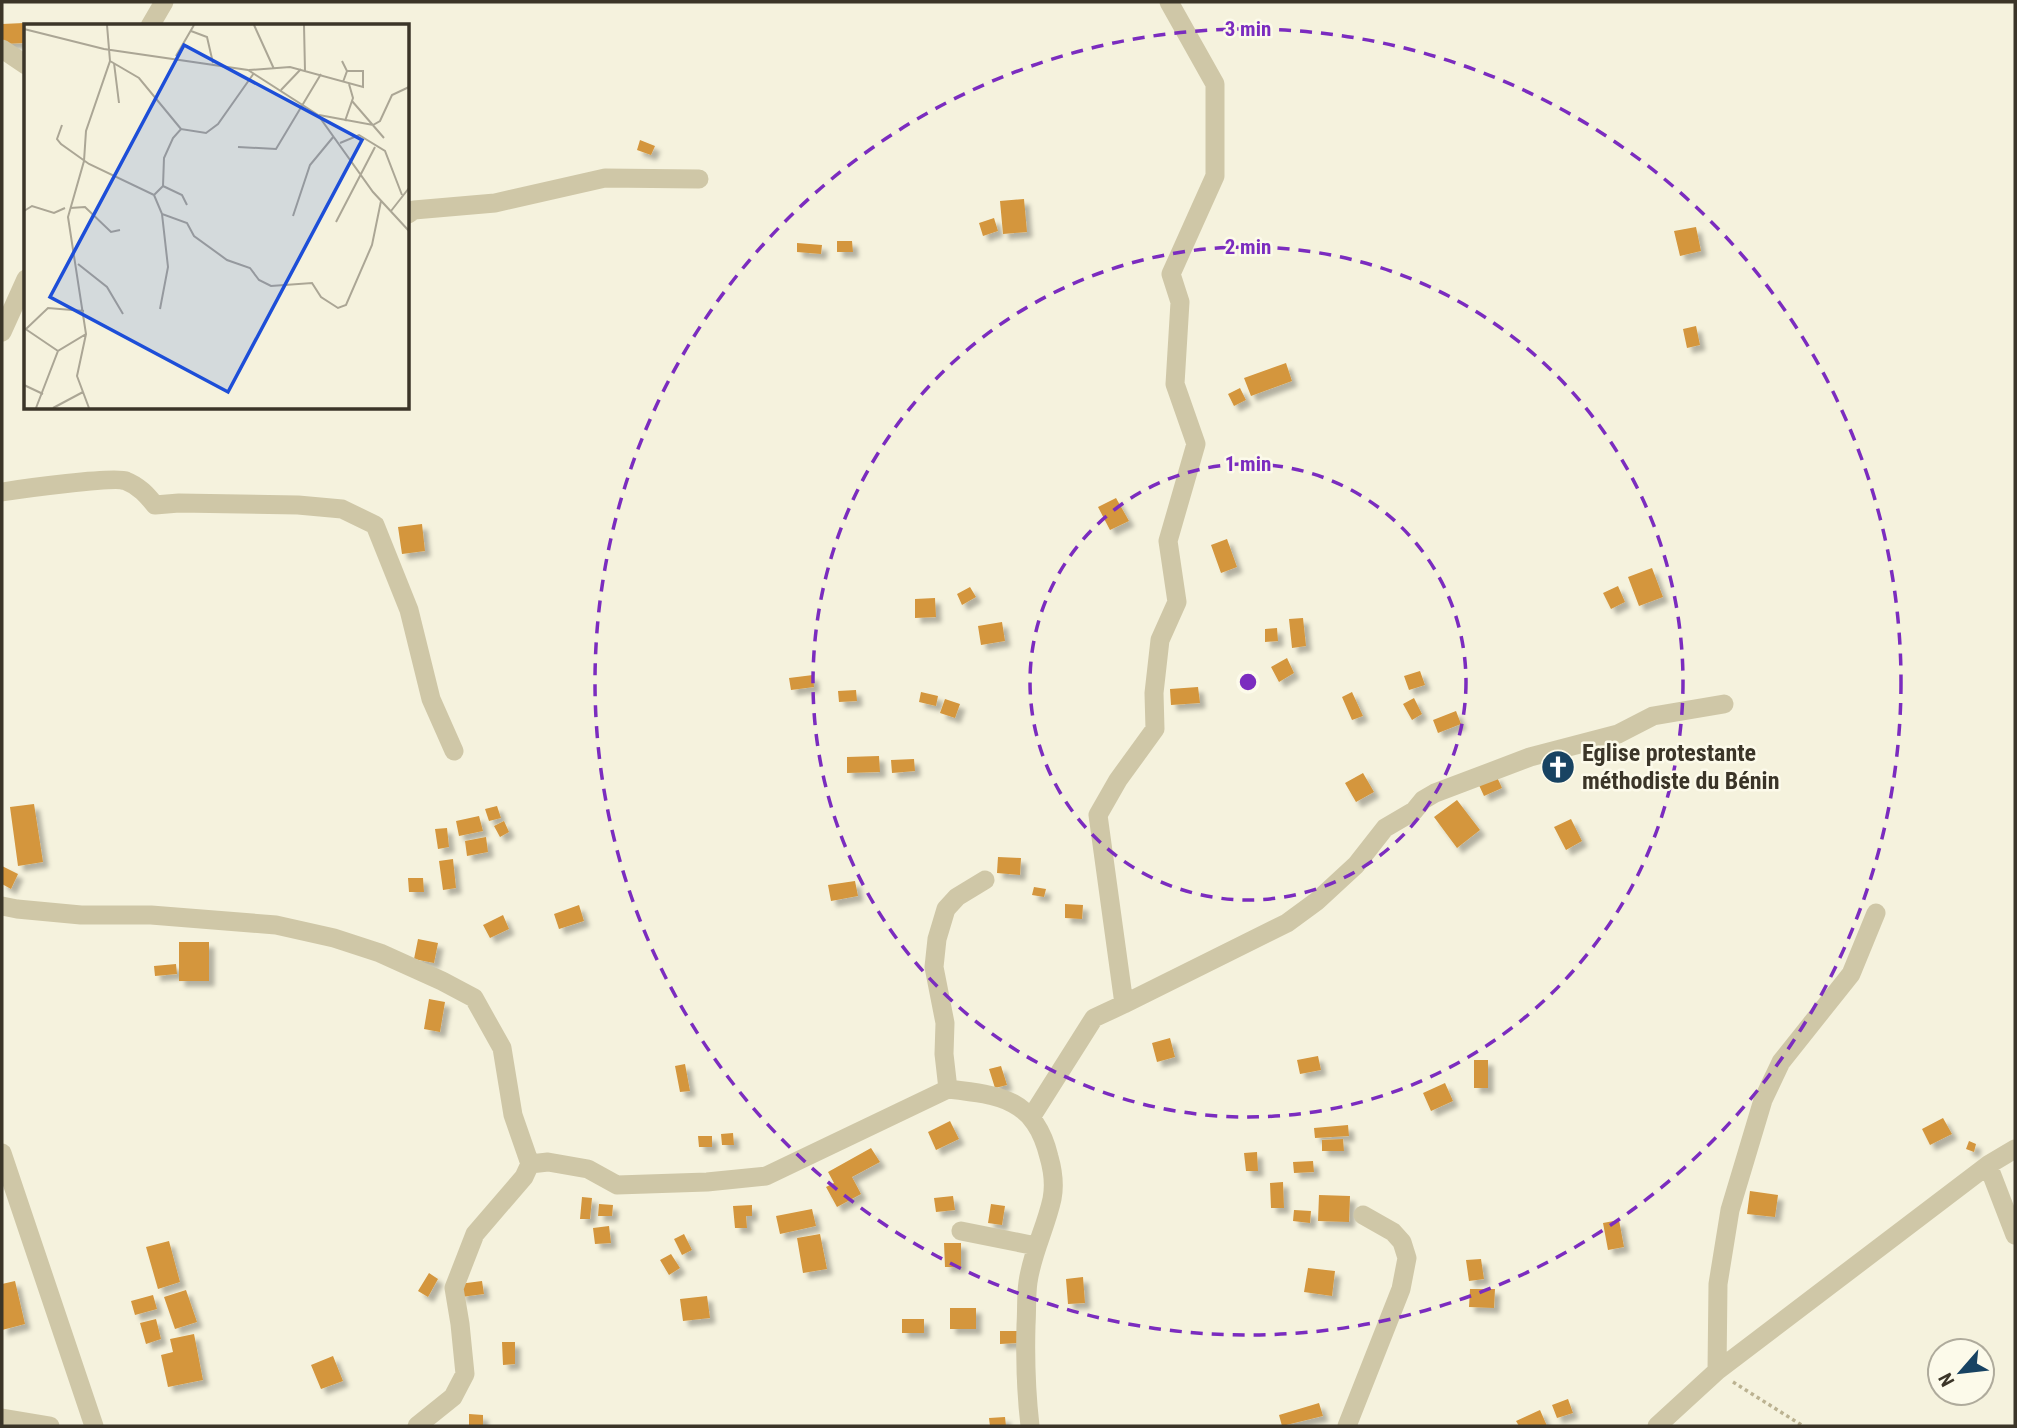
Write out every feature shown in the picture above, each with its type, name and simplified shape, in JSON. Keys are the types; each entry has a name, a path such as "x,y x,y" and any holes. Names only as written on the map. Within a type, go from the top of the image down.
{"street":[{"path":"151,24 164,2"},
{"path":"1124,1004 1098,815 1118,780 1155,729 1154,693 1160,640 1177,602 1168,541 1196,444 1175,384 1180,302 1171,274 1215,176 1215,84 1169,2"},
{"path":"2,49 24,64"},
{"path":"410,213 414,210 495,203 605,178 699,179"},
{"path":"2,332 24,283"},
{"path":"2,492 124,479 142,489 155,505 178,503 342,509 374,525 409,610 431,699 454,751"},
{"path":"1032,1116 1094,1018 1287,923 1317,901 1356,865 1385,828 1414,811 1423,800 1434,793 1530,757 1618,734 1653,716 1724,704"},
{"path":"948,1088 944,1054 945,1023 934,967 937,939 946,909 957,897 985,880"},
{"path":"2,906 81,915 151,915 276,925 334,938 380,953 474,998 502,1048 513,1115 530,1164 524,1177 475,1234 454,1288 465,1374 453,1397 417,1426"},
{"path":"1717,1371 1718,1283 1728,1222 1763,1100 1781,1062 1851,974 1876,913"},
{"path":"530,1164 548,1162 588,1169 617,1185 707,1182 766,1176 948,1088 981,1093 1011,1102 1032,1116 1047,1148 1054,1175 1052,1199 1035,1246 1027,1282 1025,1383 1030,1426"},
{"path":"1657,1426 1717,1371 1988,1165 2015,1149"},
{"path":"2,1153 7,1186 94,1426"},
{"path":"1988,1165 2015,1235"},
{"path":"1347,1426 1401,1289 1407,1258 1402,1242 1393,1232 1363,1215"},
{"path":"961,1231 1035,1246"},
{"path":"2,1418 50,1426"}],"path":[{"path":"1717,1371 1803,1426"}],"building":[{"path":"24,23 24,43 2,44 2,24"},
{"path":"640,140 655,146 651,155 637,150"},
{"path":"1024,199 1027,232 1003,234 1000,201"},
{"path":"994,218 998,231 983,236 979,223"},
{"path":"1696,227 1701,251 1680,256 1674,231"},
{"path":"837,241 852,241 853,252 837,252"},
{"path":"797,243 822,245 821,254 797,252"},
{"path":"1696,326 1700,345 1687,348 1683,329"},
{"path":"1286,363 1292,381 1251,396 1244,378"},
{"path":"1240,388 1246,400 1234,406 1228,394"},
{"path":"1116,498 1129,521 1110,530 1098,507"},
{"path":"422,524 425,551 402,554 398,527"},
{"path":"1227,539 1237,567 1221,573 1211,545"},
{"path":"1652,568 1663,597 1639,606 1628,577"},
{"path":"1618,586 1625,602 1611,609 1603,593"},
{"path":"970,587 976,597 962,605 957,594"},
{"path":"935,598 936,617 915,618 915,599"},
{"path":"1303,618 1306,646 1292,648 1289,619"},
{"path":"1002,622 1005,641 981,645 978,626"},
{"path":"1277,628 1278,641 1265,642 1265,629"},
{"path":"1287,658 1294,673 1279,682 1271,667"},
{"path":"1420,671 1425,685 1409,690 1404,676"},
{"path":"813,675 814,687 791,690 789,678"},
{"path":"1198,687 1200,703 1171,705 1170,689"},
{"path":"856,690 857,701 839,702 838,691"},
{"path":"921,692 938,696 936,706 919,702"},
{"path":"1352,692 1363,716 1352,720 1342,697"},
{"path":"1414,698 1422,714 1412,720 1403,704"},
{"path":"945,699 960,704 955,718 940,713"},
{"path":"1456,711 1461,724 1438,733 1433,720"},
{"path":"879,756 880,772 847,773 847,757"},
{"path":"914,759 915,771 892,773 891,760"},
{"path":"1363,773 1374,792 1356,802 1345,783"},
{"path":"1496,775 1502,788 1484,796 1478,783"},
{"path":"1457,800 1480,830 1457,848 1434,817"},
{"path":"34,804 43,862 18,866 10,807"},
{"path":"497,806 501,818 489,821 485,809"},
{"path":"479,816 483,831 459,836 456,821"},
{"path":"1571,819 1582,841 1566,850 1554,827"},
{"path":"504,821 509,832 500,837 494,826"},
{"path":"447,828 449,847 438,849 435,829"},
{"path":"486,837 488,852 467,856 465,841"},
{"path":"998,857 1021,858 1020,875 997,873"},
{"path":"453,859 456,888 443,890 439,861"},
{"path":"2,866 18,874 11,889 2,884"},
{"path":"408,878 423,878 424,892 409,892"},
{"path":"855,881 858,896 831,901 828,885"},
{"path":"1034,887 1046,889 1044,897 1032,895"},
{"path":"1065,904 1083,905 1082,919 1065,918"},
{"path":"579,905 584,921 559,929 554,914"},
{"path":"503,915 509,929 490,938 483,925"},
{"path":"418,939 438,943 434,963 414,959"},
{"path":"179,942 209,942 209,981 179,981"},
{"path":"176,964 177,974 155,976 154,966"},
{"path":"429,999 445,1002 440,1032 424,1029"},
{"path":"1170,1038 1175,1057 1157,1062 1152,1043"},
{"path":"1318,1056 1321,1070 1300,1074 1297,1060"},
{"path":"1474,1060 1488,1060 1488,1088 1474,1088"},
{"path":"685,1064 690,1091 680,1092 675,1066"},
{"path":"1001,1066 1007,1085 995,1088 989,1069"},
{"path":"1445,1083 1453,1101 1431,1111 1423,1093"},
{"path":"1943,1118 1952,1134 1930,1145 1922,1129"},
{"path":"950,1121 959,1139 936,1150 928,1132"},
{"path":"1348,1125 1349,1136 1315,1138 1314,1128"},
{"path":"733,1133 734,1145 722,1145 721,1134"},
{"path":"698,1136 712,1136 712,1147 699,1147"},
{"path":"1343,1139 1344,1151 1322,1151 1322,1140"},
{"path":"1969,1141 1976,1144 1974,1152 1966,1149"},
{"path":"871,1148 880,1162 852,1177 861,1194 837,1207 826,1187 834,1183 828,1172"},
{"path":"1257,1152 1258,1171 1246,1171 1244,1153"},
{"path":"1313,1161 1314,1172 1294,1173 1293,1162"},
{"path":"1283,1182 1284,1208 1271,1208 1270,1183"},
{"path":"1750,1191 1778,1195 1775,1217 1747,1214"},
{"path":"1319,1195 1350,1196 1349,1222 1318,1221"},
{"path":"953,1196 955,1210 936,1212 934,1198"},
{"path":"582,1197 592,1198 590,1219 580,1219"},
{"path":"599,1204 613,1205 612,1216 598,1216"},
{"path":"991,1204 1005,1206 1002,1225 988,1223"},
{"path":"752,1205 752,1216 746,1216 747,1228 735,1228 733,1206"},
{"path":"812,1209 816,1226 780,1234 776,1216"},
{"path":"1294,1210 1311,1211 1310,1223 1293,1221"},
{"path":"1619,1220 1624,1247 1608,1250 1603,1223"},
{"path":"609,1226 611,1243 595,1244 593,1228"},
{"path":"684,1234 692,1250 682,1255 674,1239"},
{"path":"820,1234 827,1269 803,1273 797,1238"},
{"path":"169,1241 180,1282 158,1289 146,1247"},
{"path":"944,1243 961,1243 961,1267 945,1267"},
{"path":"671,1254 680,1268 669,1275 660,1260"},
{"path":"1481,1259 1484,1279 1469,1281 1466,1260"},
{"path":"1308,1268 1335,1271 1332,1296 1304,1292"},
{"path":"429,1273 438,1279 428,1297 418,1291"},
{"path":"1083,1277 1085,1303 1068,1304 1066,1279"},
{"path":"15,1281 25,1324 2,1330 2,1284"},
{"path":"482,1281 484,1294 461,1297 459,1284"},
{"path":"1470,1289 1495,1289 1494,1308 1469,1307"},
{"path":"186,1290 197,1322 175,1329 164,1297"},
{"path":"153,1295 157,1309 135,1315 131,1301"},
{"path":"707,1296 710,1318 683,1321 680,1299"},
{"path":"950,1308 976,1308 976,1329 950,1329"},
{"path":"156,1319 161,1339 146,1344 140,1323"},
{"path":"902,1319 924,1319 924,1333 902,1333"},
{"path":"1000,1331 1017,1331 1017,1343 1000,1344"},
{"path":"194,1334 203,1380 168,1387 161,1355 173,1352 170,1339"},
{"path":"502,1342 515,1342 515,1364 503,1365"},
{"path":"333,1356 343,1381 321,1389 311,1365"},
{"path":"1568,1399 1573,1413 1557,1418 1552,1405"},
{"path":"1319,1403 1323,1416 1282,1426 1279,1415"},
{"path":"1540,1410 1547,1426 1519,1426 1516,1421"},
{"path":"469,1414 483,1415 483,1426 469,1426"},
{"path":"1005,1417 1006,1426 990,1426 989,1418"}],"place":[{"name":"Eglise protestante méthodiste du Bénin","path":"1558,767"}]}
